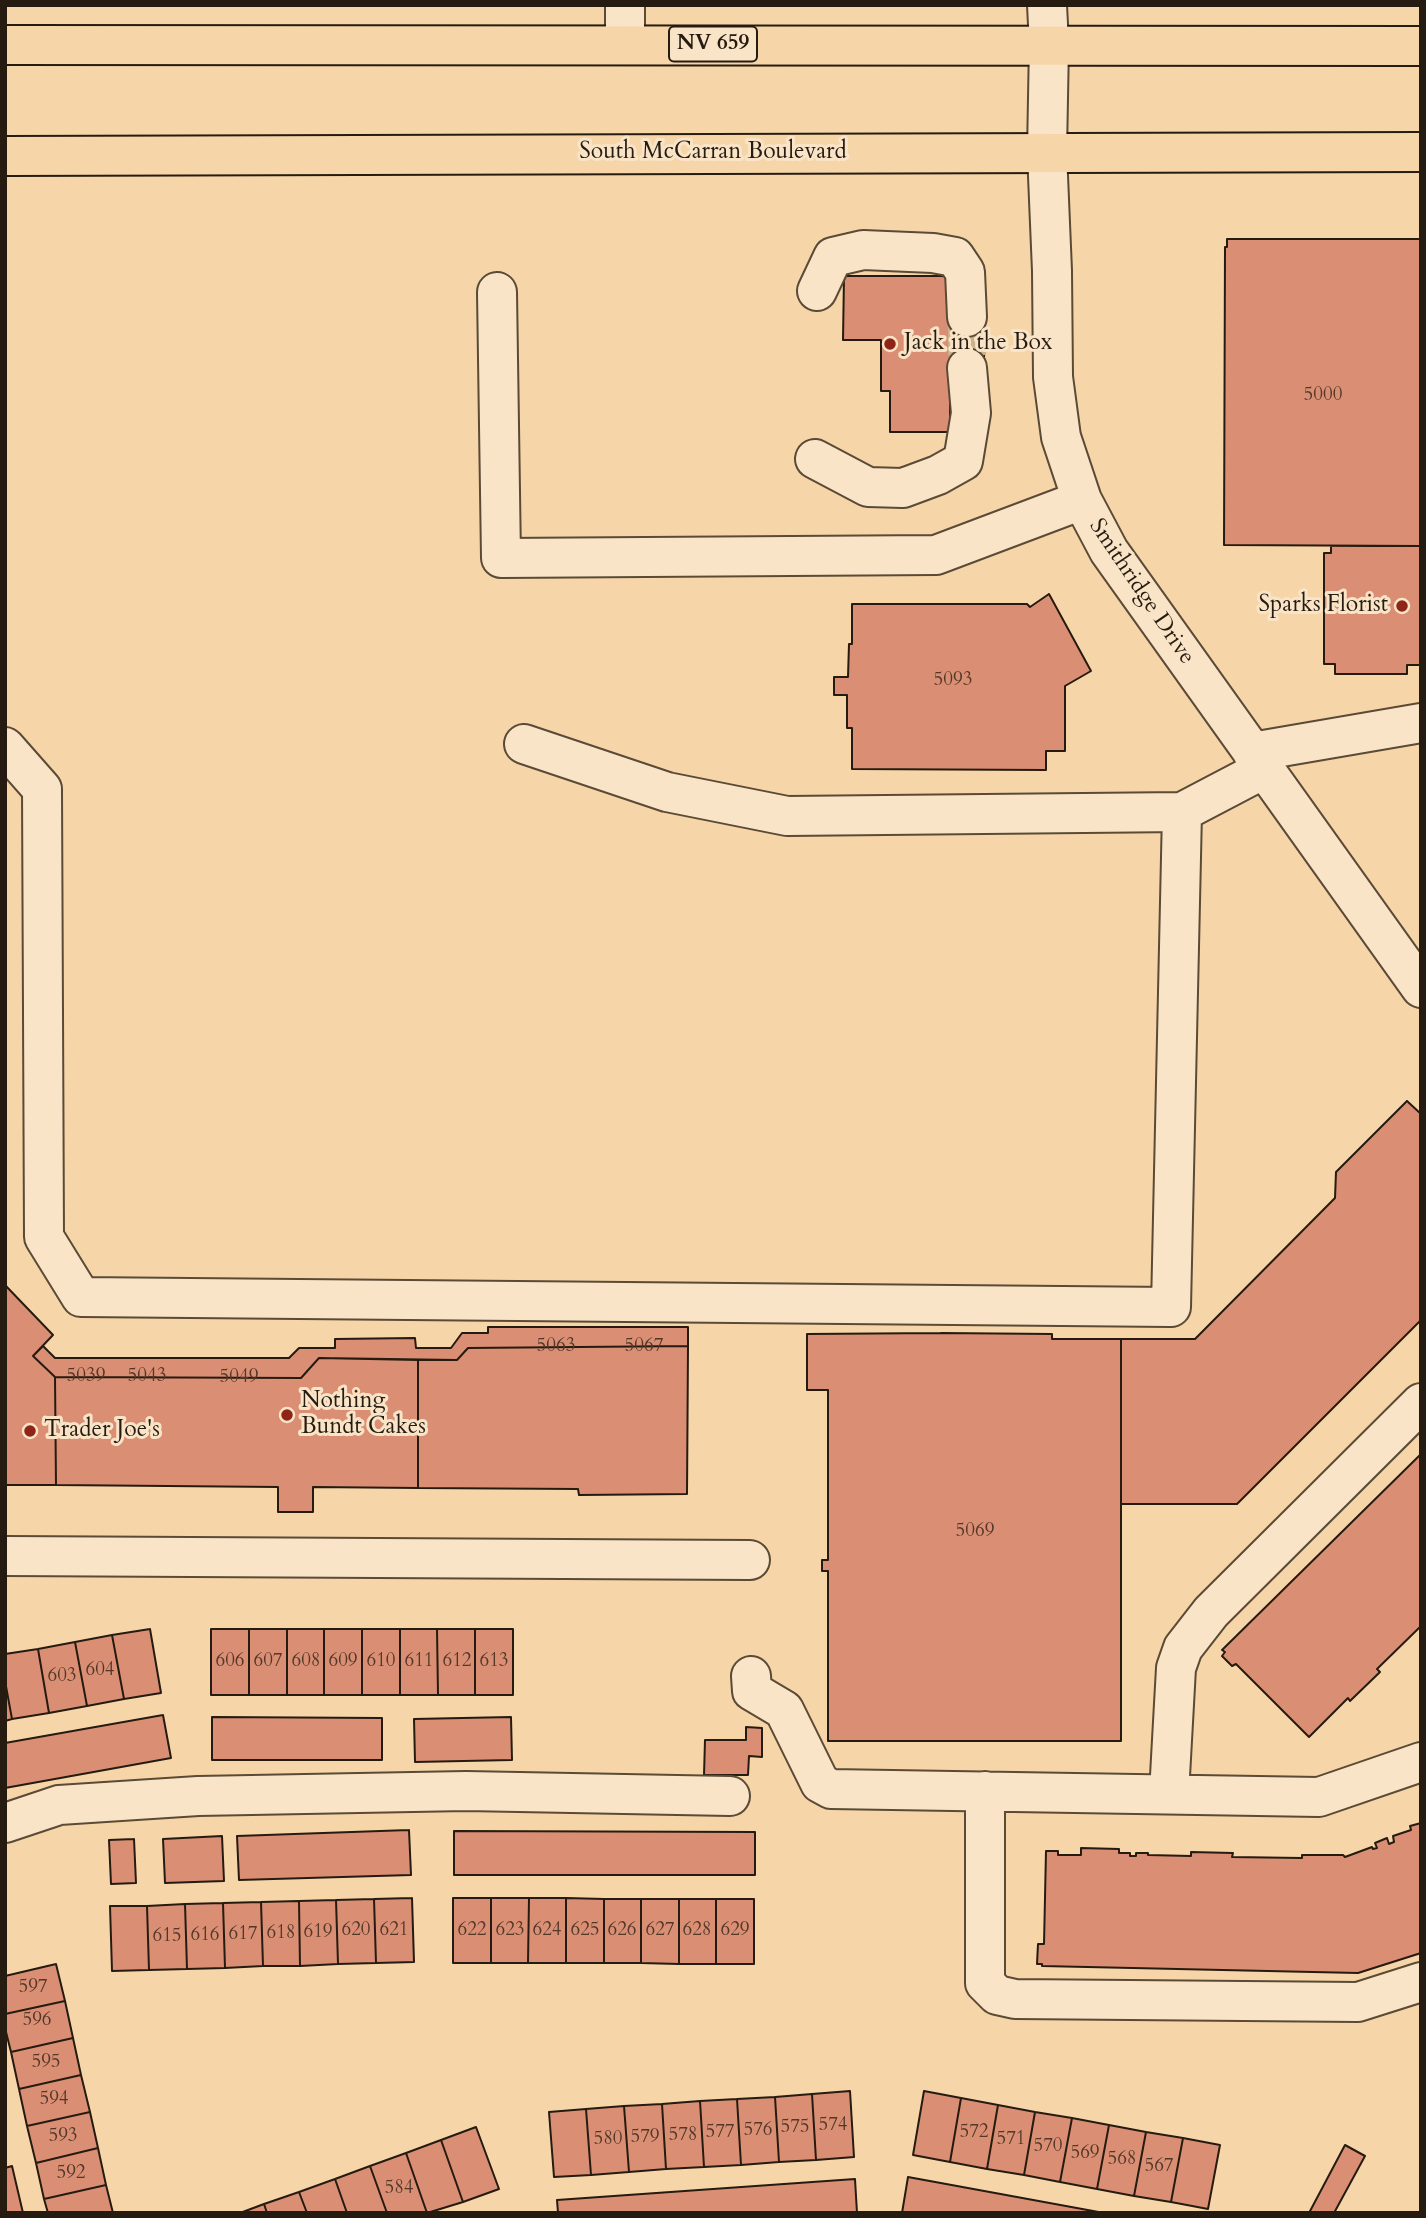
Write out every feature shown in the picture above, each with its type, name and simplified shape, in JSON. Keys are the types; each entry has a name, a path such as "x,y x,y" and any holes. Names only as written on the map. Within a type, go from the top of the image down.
{"main road":[{"name":"NV 659","path":"5,45 1421,46"},
{"name":"South McCarran Boulevard","path":"6,156 1421,152"}],"street":[{"path":"625,5 625,44"},
{"name":"Smithridge Drive","path":"1047,5 1047,152 1053,377 1061,437 1082,500 1109,551 1421,988"},
{"path":"5,178 6,156"},
{"path":"817,291 834,257 863,250 933,253 955,257 965,272 967,317"},
{"path":"497,292 501,558 936,555 1082,500"},
{"path":"815,458 868,487 880,488 903,488 938,475 963,461 971,414 967,368"},
{"path":"524,744 667,792 787,816 1182,812 1258,761 1421,723"},
{"path":"5,747 42,789 44,1237 81,1297 1171,1307 1182,812"},
{"path":"1169,1794 1176,1668 1183,1648 1211,1612 1421,1403"},
{"path":"5,1556 750,1560"},
{"path":"751,1676 752,1691 785,1710 820,1783 831,1789 1319,1797 1421,1762"},
{"path":"5,1823 59,1805 198,1796 466,1791 730,1796"},
{"path":"985,1791 985,1983 997,1995 1015,1998 1358,2002 1421,1982"}],"building":[{"path":"1227,239 1421,239 1421,546 1224,545"},
{"path":"844,276 956,276 984,321 984,366 950,366 950,432 890,432 890,391 881,391 881,340 843,340"},
{"path":"1331,546 1421,546 1421,665 1407,665 1407,674 1335,674 1335,664 1324,664 1324,553 1331,553"},
{"path":"1049,594 1091,671 1065,686 1065,751 1046,751 1046,770 852,769 852,728 847,728 847,695 834,695 834,677 848,677 849,644 852,644 852,604 1027,604 1030,607"},
{"path":"1407,1101 1421,1114 1421,1320 1237,1504 1121,1504 1121,1339 1195,1339 1335,1198 1336,1172"},
{"name":"Trader Joe's","path":"5,1285 53,1335 33,1356 55,1377 56,1485 5,1485"},
{"path":"488,1327 688,1327 688,1346 468,1348 457,1360 319,1358 301,1378 55,1377 33,1356 43,1346 55,1358 289,1358 299,1348 335,1348 335,1339 415,1338 416,1348 451,1348 462,1333 488,1333"},
{"path":"807,1334 1052,1334 1052,1339 1121,1339 1121,1741 828,1741 828,1571 822,1571 822,1560 828,1560 828,1390 807,1390"},
{"path":"688,1346 687,1494 579,1495 578,1489 418,1488 418,1360 457,1360 468,1348"},
{"path":"319,1358 418,1360 418,1488 313,1487 313,1512 278,1512 278,1487 56,1485 55,1377 301,1378"},
{"path":"1421,1454 1421,1626 1377,1669 1380,1672 1350,1701 1348,1698 1309,1737 1236,1664 1232,1666 1222,1656 1225,1652 1222,1650"},
{"path":"150,1629 161,1693 124,1699 112,1635"},
{"path":"211,1629 249,1629 249,1695 211,1695"},
{"path":"249,1629 287,1629 287,1695 249,1695"},
{"path":"287,1629 324,1629 324,1695 287,1695"},
{"path":"324,1629 362,1629 362,1695 324,1695"},
{"path":"362,1629 400,1629 400,1695 362,1695"},
{"path":"400,1629 437,1629 438,1695 400,1695"},
{"path":"437,1629 475,1629 475,1695 438,1695"},
{"path":"475,1629 513,1629 513,1695 475,1695"},
{"path":"112,1635 124,1699 87,1706 75,1642"},
{"path":"75,1642 87,1706 49,1713 38,1649"},
{"path":"38,1649 49,1713 12,1719 5,1681 5,1654"},
{"path":"5,1681 12,1719 5,1721"},
{"path":"163,1715 171,1758 5,1788 5,1743"},
{"path":"212,1717 382,1718 382,1760 212,1760"},
{"path":"511,1717 512,1760 415,1762 414,1719"},
{"path":"746,1727 762,1728 762,1757 749,1756 748,1775 704,1775 705,1740 746,1740"},
{"path":"1421,1823 1421,1953 1358,1973 1037,1964 1038,1944 1044,1944 1046,1851 1058,1851 1058,1855 1081,1855 1081,1848 1119,1849 1119,1853 1130,1853 1130,1856 1148,1853 1191,1856 1191,1852 1233,1853 1232,1857 1345,1857 1372,1847 1377,1848 1375,1843 1387,1838 1389,1844 1394,1842 1393,1836 1411,1830 1410,1826"},
{"path":"409,1830 411,1875 239,1880 237,1836"},
{"path":"454,1831 755,1832 755,1875 454,1875"},
{"path":"222,1836 224,1881 165,1883 163,1839"},
{"path":"134,1839 136,1883 111,1884 109,1840"},
{"path":"412,1898 414,1962 376,1963 374,1899"},
{"path":"453,1898 491,1898 491,1963 453,1963"},
{"path":"491,1898 529,1898 528,1963 491,1963"},
{"path":"529,1898 566,1898 566,1963 528,1963"},
{"path":"566,1898 604,1899 604,1963 566,1963"},
{"path":"374,1899 376,1963 338,1964 336,1900"},
{"path":"604,1899 641,1899 641,1963 604,1963"},
{"path":"641,1899 679,1899 679,1964 641,1963"},
{"path":"679,1899 716,1899 716,1964 679,1964"},
{"path":"716,1899 754,1899 754,1964 716,1964"},
{"path":"336,1900 338,1964 300,1966 299,1901"},
{"path":"299,1901 300,1966 263,1966 261,1902"},
{"path":"261,1902 263,1966 225,1968 223,1903"},
{"path":"223,1903 225,1968 187,1969 185,1904"},
{"path":"185,1904 187,1969 149,1970 147,1906"},
{"path":"110,1906 147,1906 149,1970 112,1971"},
{"path":"56,1964 65,2001 5,2014 5,1976"},
{"path":"65,2001 73,2038 11,2052 5,2028 5,2014"},
{"path":"73,2038 81,2075 19,2089 11,2052"},
{"path":"81,2075 90,2112 27,2126 19,2089"},
{"path":"850,2091 854,2157 816,2160 812,2094"},
{"path":"924,2091 961,2098 950,2162 913,2155"},
{"path":"812,2094 816,2160 779,2162 775,2097"},
{"path":"775,2097 779,2162 741,2165 737,2099"},
{"path":"961,2098 998,2105 987,2169 950,2162"},
{"path":"737,2099 741,2165 704,2167 700,2101"},
{"path":"700,2101 704,2167 666,2169 662,2104"},
{"path":"662,2104 666,2169 629,2172 624,2106"},
{"path":"998,2105 1035,2112 1024,2175 987,2169"},
{"path":"624,2106 629,2172 591,2175 586,2109"},
{"path":"586,2109 591,2175 554,2177 549,2112"},
{"path":"90,2112 98,2148 36,2163 27,2126"},
{"path":"1035,2112 1072,2118 1060,2182 1024,2175"},
{"path":"1072,2118 1109,2125 1097,2189 1060,2182"},
{"path":"1109,2125 1146,2132 1134,2196 1097,2189"},
{"path":"476,2127 499,2189 463,2202 441,2140"},
{"path":"1146,2132 1183,2138 1171,2202 1134,2196"},
{"path":"1183,2138 1220,2145 1208,2209 1171,2202"},
{"path":"441,2140 463,2202 427,2213 406,2153"},
{"path":"1345,2145 1365,2156 1334,2213 1309,2213"},
{"path":"98,2148 106,2185 44,2199 36,2163"},
{"path":"406,2153 427,2213 387,2213 370,2166"},
{"path":"12,2166 23,2213 5,2213 5,2168"},
{"path":"370,2166 387,2213 347,2213 335,2179"},
{"path":"908,2177 1104,2213 902,2213"},
{"path":"335,2179 347,2213 307,2213 299,2192"},
{"path":"855,2179 857,2213 558,2213 557,2200"},
{"path":"106,2185 113,2213 48,2213 44,2199"},
{"path":"299,2192 307,2213 267,2213 264,2204"},
{"path":"264,2204 267,2213 240,2213"}],"tunnel":[{"path":"967,317 967,368"}],"place":[{"name":"Jack in the Box","path":"890,344"},
{"name":"Sparks Florist","path":"1402,606"},
{"name":"Nothing Bundt Cakes","path":"287,1415"},
{"name":"Trader Joe's","path":"30,1431"}]}
